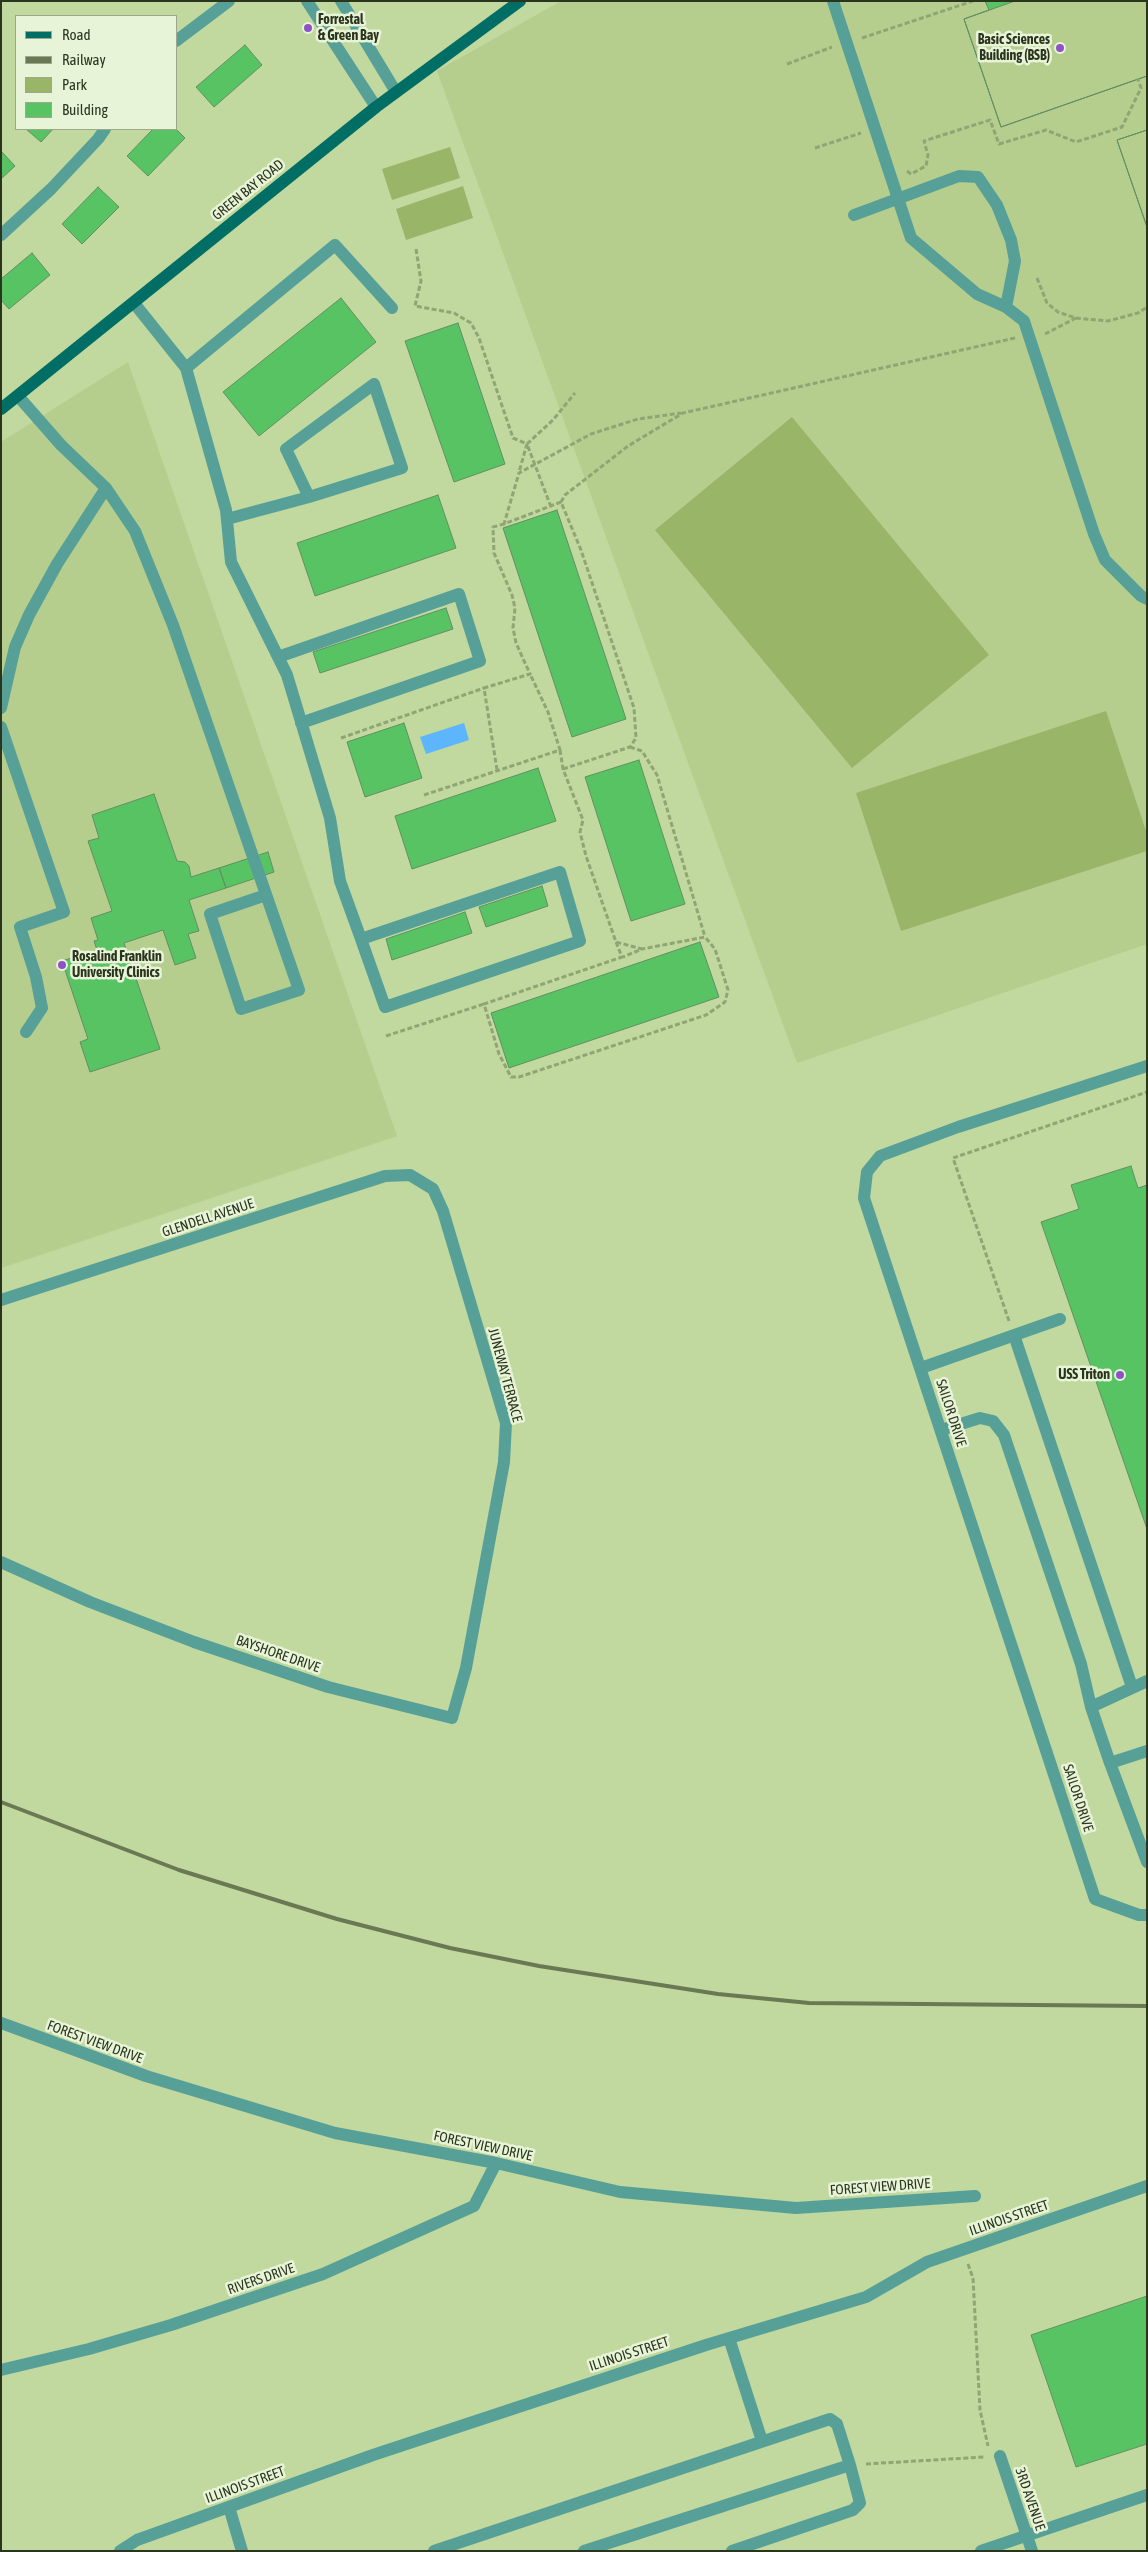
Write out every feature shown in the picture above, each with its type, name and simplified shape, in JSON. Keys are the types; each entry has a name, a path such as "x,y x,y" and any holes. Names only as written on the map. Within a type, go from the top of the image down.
{"main road":[{"name":"GREEN BAY ROAD","path":"1,409 376,107 520,1"}],"street":[{"path":"178,39 229,1"},
{"path":"307,1 376,107"},
{"path":"341,1 396,92"},
{"path":"834,1 845,43 911,238 977,294 1006,307 1024,321 1094,534 1105,560 1141,596 1147,599"},
{"path":"1,235 51,189 104,130"},
{"path":"854,215 960,176 978,177 997,205 1011,240 1015,261 1006,307"},
{"path":"186,368 335,245 392,308"},
{"path":"134,303 186,368 227,519 231,562 287,675 330,818 340,880 385,1006 580,941 560,872 361,938"},
{"path":"227,519 310,497 402,468 374,384 286,448 310,497"},
{"path":"18,396 61,446 106,488 135,532 173,625 299,990 241,1009 210,914 266,895"},
{"path":"1,708 14,647 28,615 57,564 106,488"},
{"path":"278,657 459,594 480,661 301,723"},
{"path":"1,726 64,912 20,927 36,977 42,1008 26,1032"},
{"name":"SAILOR DRIVE","path":"1147,1066 958,1127 880,1156 867,1172 864,1198 1095,1898 1139,1915 1147,1915"},
{"name":"GLENDELL AVENUE","path":"1,1300 385,1176 410,1175 424,1183"},
{"name":"JUNEWAY TERRACE","path":"424,1183 433,1189 443,1211 506,1423 504,1462 476,1613"},
{"path":"921,1368 1060,1319"},
{"path":"1014,1335 1132,1687"},
{"path":"941,1430 980,1418 993,1421 1004,1435 1081,1664 1091,1707 1147,1862"},
{"name":"BAYSHORE DRIVE","path":"1,1562 90,1602 194,1642 328,1687 452,1718 466,1668 476,1613"},
{"path":"1091,1707 1132,1687 1147,1682"},
{"path":"1110,1763 1147,1751"},
{"name":"FOREST VIEW DRIVE","path":"1,2023 146,2076 335,2133 496,2163 620,2192 796,2208 975,2196"},
{"name":"RIVERS DRIVE","path":"1,2370 89,2349 171,2325 323,2274 474,2206 496,2163"},
{"name":"ILLINOIS STREET","path":"120,2551 137,2540 382,2452 729,2338 866,2297 927,2262 1147,2186"},
{"path":"729,2338 762,2441"},
{"path":"434,2551 830,2419 837,2424 860,2503 853,2510 732,2551"},
{"name":"3RD AVENUE","path":"996,2457 1032,2551"},
{"path":"584,2551 850,2465"},
{"path":"981,2551 1147,2495"},
{"path":"229,2506 242,2551"}],"path":[{"path":"787,64 973,1"},
{"path":"901,168 912,174 926,166 928,155 924,141 990,120 999,144 1046,130 1076,142 1122,127 1141,88 1138,79"},
{"path":"416,249 421,281 415,306 454,313 471,323 479,338 513,438 527,444 551,507"},
{"path":"1037,278 1046,303 1058,312 1076,318 1108,321 1138,314 1147,308"},
{"path":"519,473 562,448 591,434 638,419 683,413 1044,334 1076,318"},
{"path":"504,524 527,444 553,420 575,393"},
{"path":"622,957 586,856 580,832 583,820 563,769 560,750 548,712 516,643 513,628 515,608 512,595 494,553 493,527 561,502 565,495 628,446 683,413"},
{"path":"561,502 581,550 634,708 636,738 630,747 563,769"},
{"path":"341,738 530,674"},
{"path":"484,688 497,770"},
{"path":"484,1004 505,1069 511,1077 519,1077 706,1015 725,1002 728,990 715,949 705,937 657,775 642,752 630,747"},
{"path":"424,795 560,750"},
{"path":"386,1036 642,949 705,937"},
{"path":"616,942 642,949"},
{"path":"1014,1335 953,1158 1147,1092"},
{"path":"850,2465 996,2457 984,2435 980,2410 973,2278 963,2249"}],"shaded area":[{"path":"561,1 1147,1 1147,944 797,1063 437,71"},
{"path":"128,362 397,1136 1,1268 1,442"}],"green space":[{"path":"450,147 460,178 392,200 382,169"},
{"path":"463,186 473,218 406,240 396,209"},
{"path":"792,417 989,655 852,768 655,530"},
{"path":"1106,711 1147,834 1147,851 901,931 856,793"}],"water":[{"path":"464,723 469,740 426,754 420,737"}],"building":[{"name":"Basic Sciences Building (BSB)","path":"985,1 1147,1 1147,76 1001,127 964,19 989,10"},
{"name":"Basic Sciences Building (BSB)","path":"1015,1 1147,1 1147,76 1001,127 964,19"},
{"path":"245,45 262,65 214,107 196,87"},
{"path":"27,130 52,130 41,142"},
{"path":"152,130 177,130 185,138 148,176 127,156"},
{"path":"1147,130 1147,227 1117,140"},
{"path":"1147,130 1147,227 1117,140"},
{"path":"1,151 15,166 1,179"},
{"path":"98,187 119,207 82,244 62,224"},
{"path":"32,253 50,275 9,309 1,300 1,279"},
{"path":"341,298 376,342 259,436 223,392"},
{"path":"458,323 505,464 454,482 405,341"},
{"path":"438,495 456,548 315,596 297,543"},
{"path":"557,510 626,719 572,737 503,528"},
{"path":"446,608 453,629 320,673 313,652"},
{"path":"404,723 422,778 365,797 347,742"},
{"path":"639,760 685,904 631,921 585,777"},
{"path":"538,768 556,821 412,869 395,816"},
{"path":"154,794 177,861 185,862 189,866 191,877 219,868 226,888 189,900 199,931 188,934 196,958 175,965 163,930 124,943 160,1049 90,1072 80,1042 88,1039 62,961 97,950 94,941 98,940 91,918 112,911 88,841 99,838 92,815"},
{"path":"268,852 274,872 226,888 219,868"},
{"path":"542,886 548,906 486,927 479,907"},
{"path":"465,912 472,933 392,960 386,939"},
{"path":"700,942 719,997 509,1068 491,1013"},
{"name":"USS Triton","path":"1131,1166 1138,1188 1147,1185 1147,1529 1041,1222 1079,1209 1071,1185"},
{"path":"1147,2296 1147,2444 1076,2467 1031,2335"}],"railway":[{"path":"1,1802 179,1870 337,1919 450,1948 539,1966 718,1994 809,2003 1147,2006"}],"place":[{"name":"Forrestal & Green Bay","path":"308,28"},
{"name":"Basic Sciences Building (BSB)","path":"1060,48"},
{"name":"Rosalind Franklin University Clinics","path":"62,965"},
{"name":"USS Triton","path":"1120,1375"}]}
